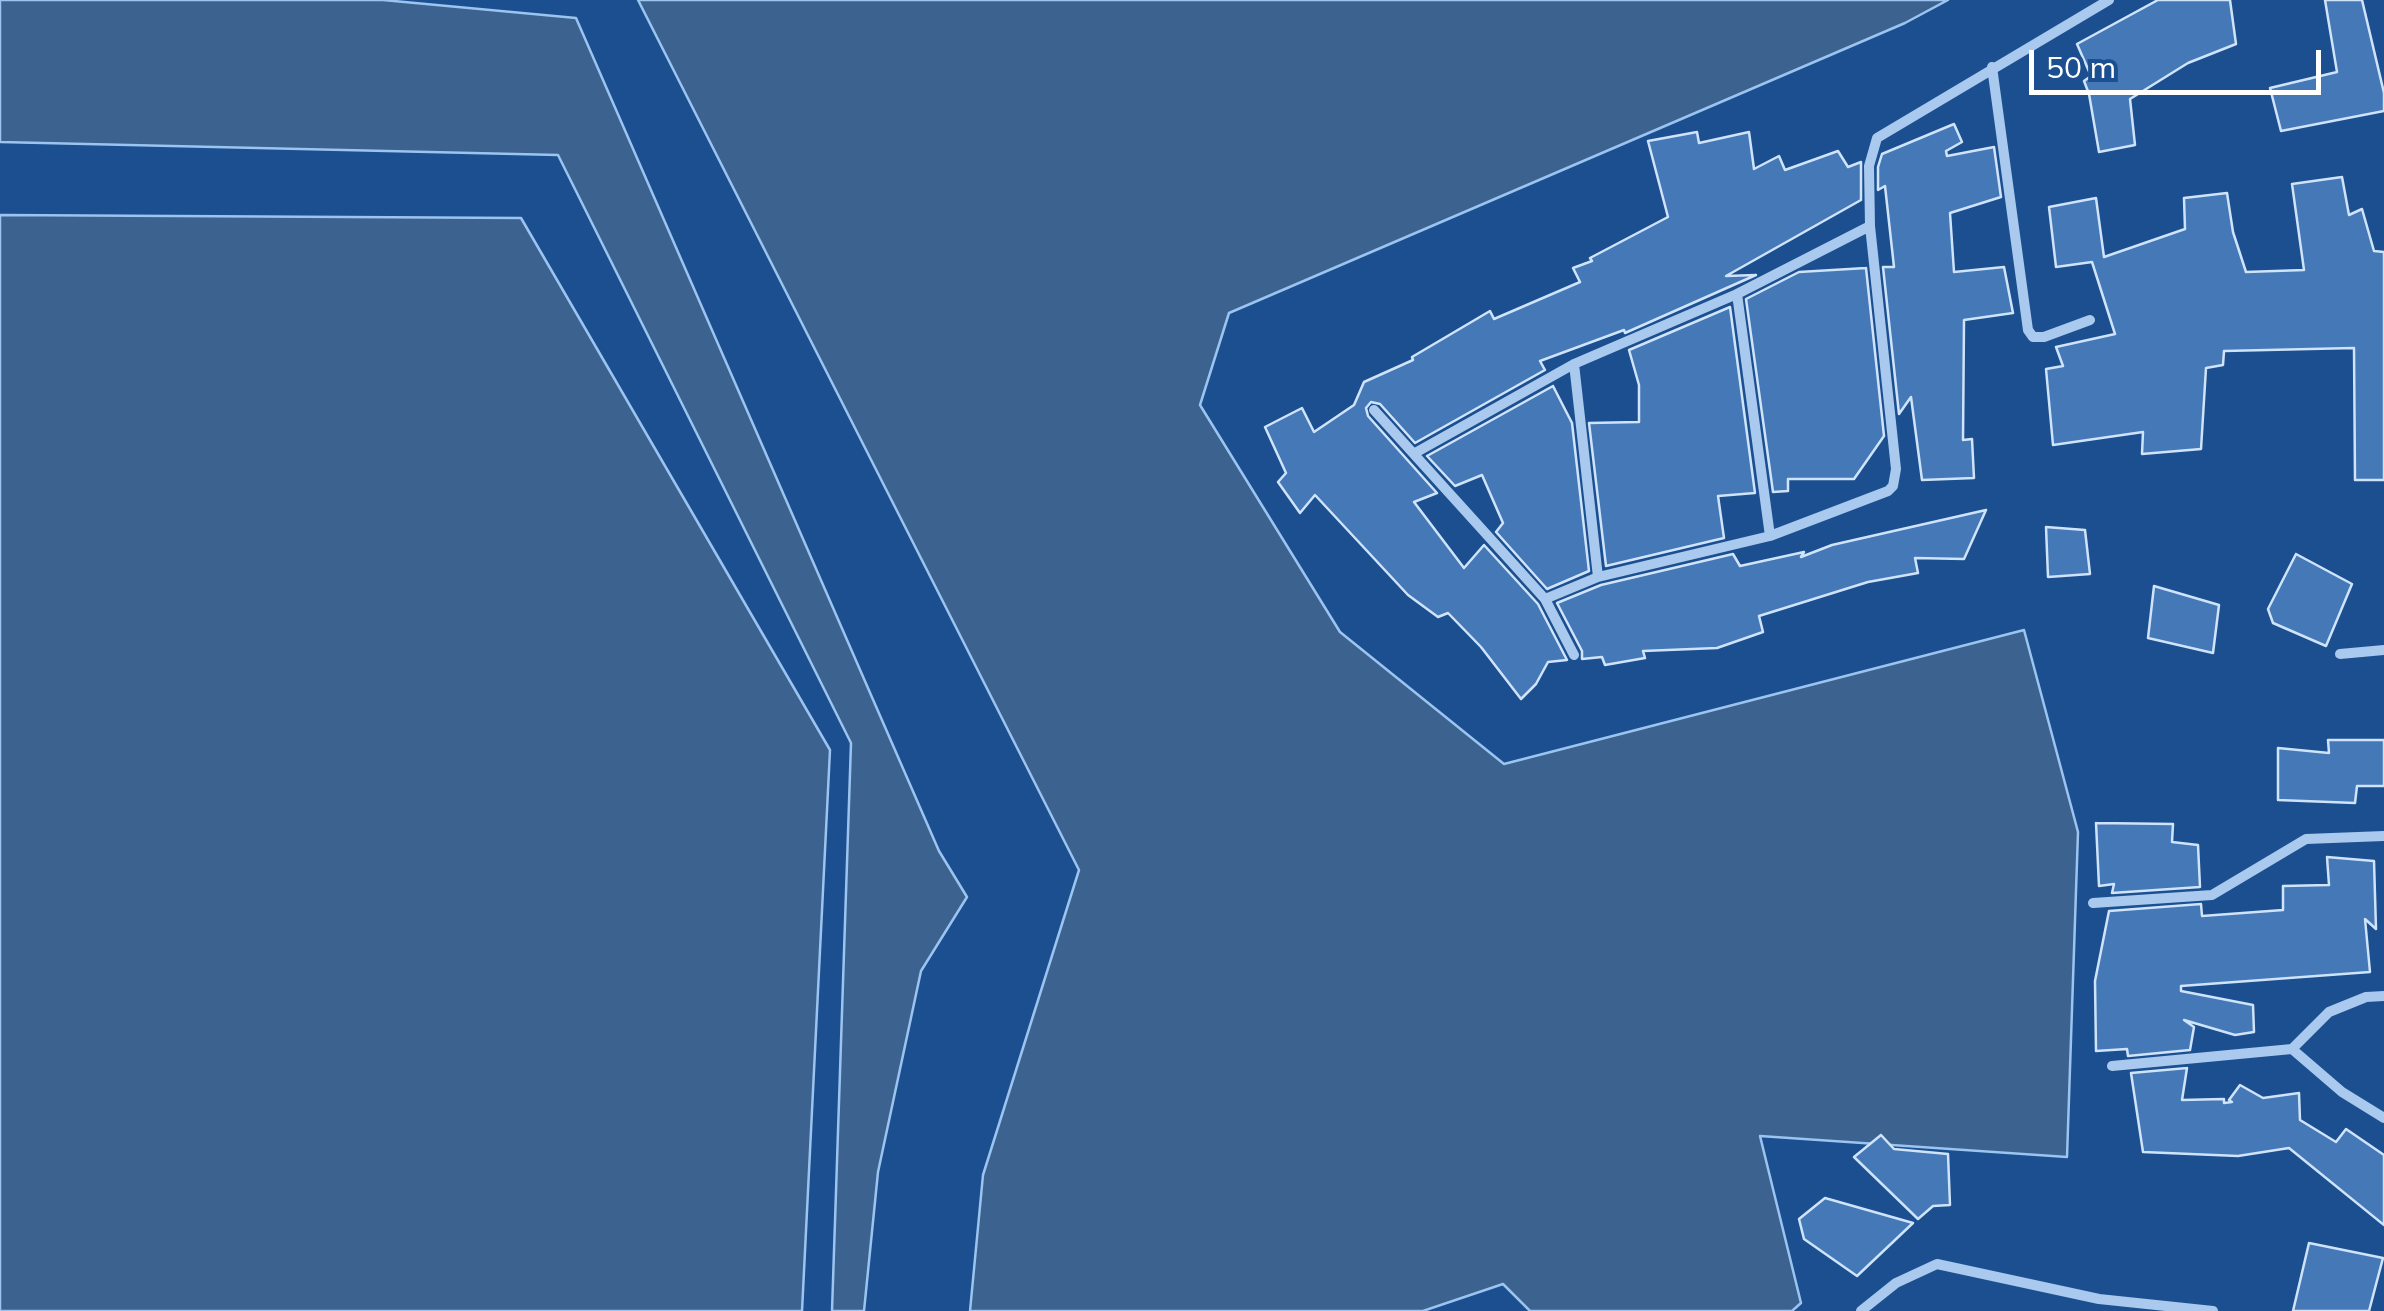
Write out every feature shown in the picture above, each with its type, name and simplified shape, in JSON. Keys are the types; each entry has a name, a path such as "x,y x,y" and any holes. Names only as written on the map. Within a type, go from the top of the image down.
{"street":[{"path":"1545,599 1598,577 1770,536 1893,486 1896,469 1870,226 1868,166 1877,138 2110,0"},
{"path":"1992,67 2028,330 2033,338 2044,337 2090,320"},
{"path":"1415,453 1574,364 1736,294 1870,226"},
{"path":"1736,294 1770,536"},
{"path":"1574,364 1598,577"},
{"path":"1374,410 1545,599 1574,654"},
{"path":"2340,654 2384,650"},
{"path":"2093,902 2212,895 2306,839 2384,836"},
{"path":"2112,1066 2292,1049 2329,1012 2366,997 2384,996"},
{"path":"2292,1049 2342,1092 2384,1118"},
{"path":"1861,1311 1896,1283 1937,1264 2099,1300 2213,1311"}],"water":[{"path":"0,0 383,0 576,18 939,851 967,897 921,971 878,1172 864,1311 832,1311 851,743 558,155 0,142"},
{"path":"638,0 1948,0 1905,23 1229,313 1200,405 1340,632 1504,764 2024,630 2078,832 2067,1157 1760,1136 1801,1303 1792,1311 1530,1311 1503,1284 1423,1311 970,1311 983,1175 1079,870"},
{"path":"0,215 521,218 830,750 802,1311 0,1311"}],"building":[{"path":"2158,0 2230,0 2236,44 2188,63 2130,99 2135,145 2099,152 2084,81 2091,76 2077,44"},
{"path":"2325,0 2362,0 2384,93 2384,111 2281,131 2270,88 2337,72"},
{"path":"1954,124 1962,142 1946,151 1947,156 1994,147 2001,197 1950,213 1954,272 2004,267 2013,313 1964,320 1963,440 1972,439 1974,478 1922,480 1911,397 1899,414 1883,267 1894,267 1885,186 1878,190 1878,167 1882,154"},
{"path":"1697,132 1699,143 1749,132 1754,169 1779,156 1785,170 1838,151 1848,167 1861,162 1861,200 1726,276 1756,275 1625,333 1624,330 1540,361 1545,370 1415,443 1380,404 1371,402 1366,408 1368,416 1437,493 1414,502 1464,568 1484,545 1538,604 1567,660 1548,662 1536,684 1521,699 1481,647 1448,613 1438,617 1408,595 1315,495 1300,513 1278,482 1286,473 1265,427 1302,408 1314,432 1354,405 1364,382 1413,360 1412,357 1490,311 1494,319 1580,282 1573,268 1668,217 1648,141"},
{"path":"2342,177 2349,215 2362,209 2374,251 2384,252 2384,480 2355,480 2354,348 2224,351 2223,365 2206,368 2201,449 2142,454 2143,432 2053,445 2046,369 2063,366 2056,347 2115,334 2092,262 2056,267 2049,207 2096,198 2104,257 2185,229 2184,198 2227,193 2233,232 2246,272 2304,270 2292,184"},
{"path":"1866,268 1884,436 1854,479 1788,479 1788,491 1773,492 1746,299 1799,272"},
{"path":"1730,307 1755,493 1718,496 1724,538 1606,566 1589,423 1639,422 1639,385 1629,350"},
{"path":"1553,386 1572,423 1589,571 1547,589 1496,532 1503,523 1482,475 1455,486 1427,456"},
{"path":"1986,510 1964,559 1915,558 1918,573 1868,582 1759,616 1763,632 1717,648 1643,651 1645,658 1605,665 1602,657 1582,659 1582,651 1557,603 1601,585 1733,554 1740,566 1804,552 1801,557 1832,545"},
{"path":"2046,527 2085,530 2090,574 2048,577"},
{"path":"2296,554 2352,584 2326,646 2273,623 2268,609"},
{"path":"2154,586 2219,605 2213,653 2148,638"},
{"path":"2328,740 2384,740 2384,786 2357,786 2355,803 2278,800 2278,748 2329,753"},
{"path":"2096,823 2173,824 2172,842 2198,845 2200,887 2112,893 2114,884 2099,886"},
{"path":"2327,857 2374,861 2376,929 2365,919 2370,972 2181,986 2181,991 2253,1005 2254,1032 2235,1035 2184,1020 2194,1027 2190,1050 2128,1056 2127,1049 2096,1051 2095,981 2109,911 2201,904 2202,916 2283,910 2283,886 2329,885"},
{"path":"2187,1068 2182,1100 2232,1102 2229,1100 2240,1085 2263,1098 2299,1093 2300,1120 2336,1142 2346,1129 2384,1155 2384,1225 2289,1148 2238,1156 2143,1152 2131,1073"},
{"path":"1881,1135 1894,1149 1948,1154 1950,1205 1933,1206 1918,1219 1854,1157"},
{"path":"1825,1198 1913,1223 1857,1276 1804,1239 1799,1219"},
{"path":"2309,1243 2383,1258 2369,1311 2293,1311"}]}
